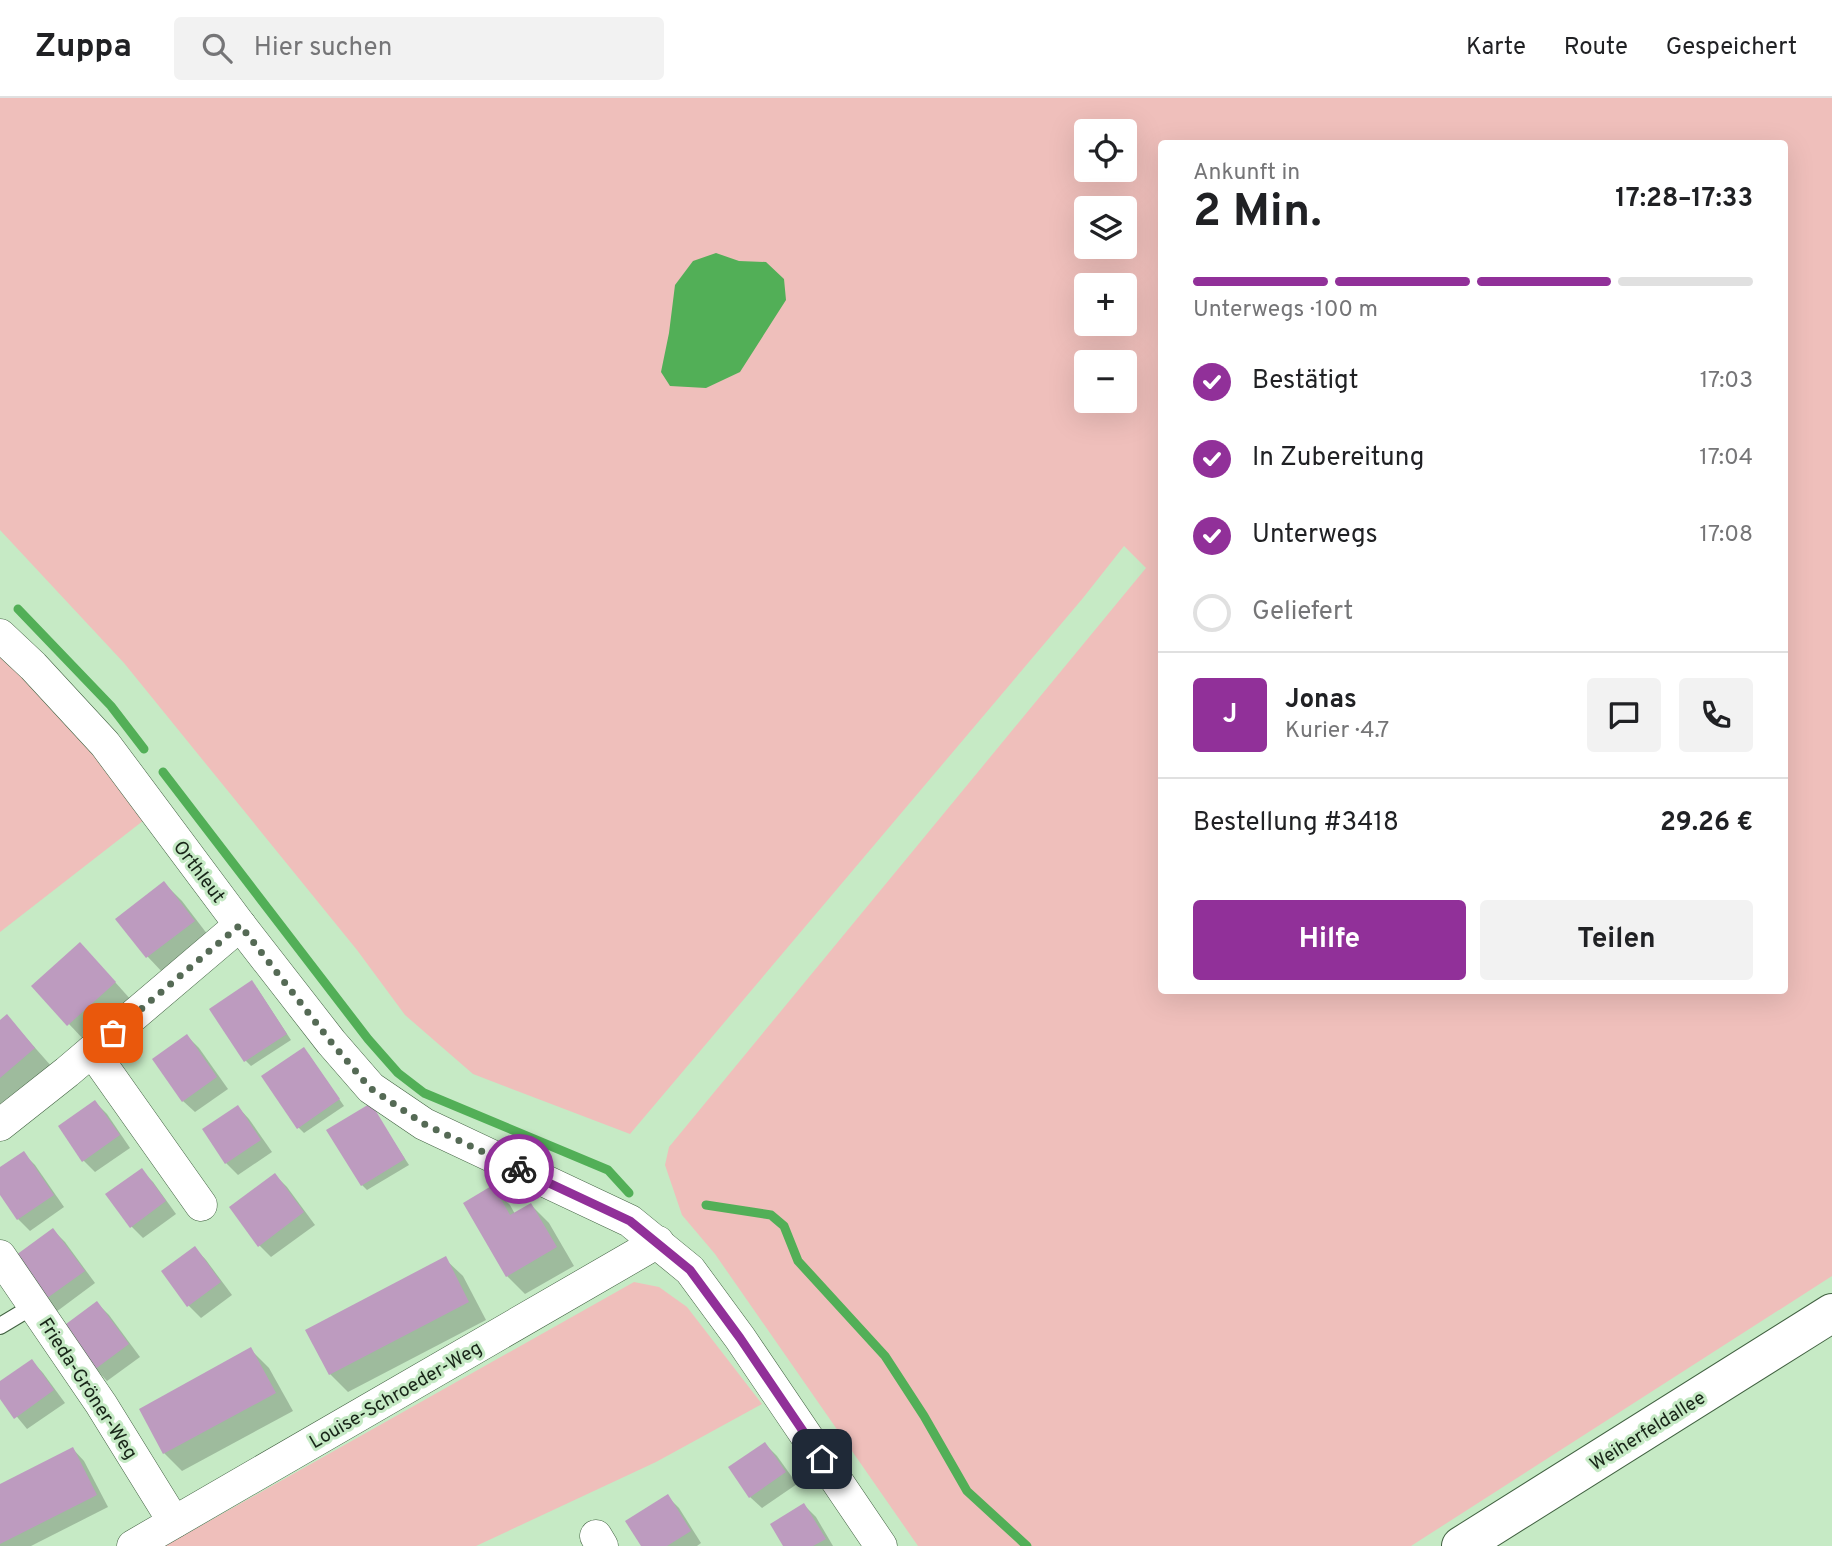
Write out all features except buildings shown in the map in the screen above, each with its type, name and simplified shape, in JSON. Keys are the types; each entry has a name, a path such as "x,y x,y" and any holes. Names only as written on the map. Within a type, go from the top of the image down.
{"main road":[{"name":"Weiherfeldallee","path":"1461,1546 1832,1313"}],"street":[{"name":"Orthleut","path":"0,635 33,666 105,744 240,925 370,1088 424,1124 630,1221 690,1270 740,1338 881,1546"},
{"path":"0,1125 240,925"},
{"path":"92,1051 201,1205"},
{"name":"Louise-Schroeder-Weg","path":"133,1546 658,1242"},
{"name":"Frieda-Gröner-Weg","path":"0,1256 100,1404 174,1522"}],"lane":[{"path":"0,1326 34,1305"}],"shaded area":[{"path":"0,98 1832,98 1832,1276 1411,1546 918,1546 715,1254 682,1215 665,1165 669,1147 1146,568 1124,546 630,1134 473,1074 405,1015 357,950 124,663 0,530"},
{"path":"716,253 739,261 766,262 784,279 786,300 740,372 706,388 670,386 661,372 675,285 693,261"},
{"path":"0,649 89,744 148,817 0,932"},
{"path":"634,1282 659,1287 687,1307 762,1404 656,1462 476,1546 165,1546"}],"waterway":[{"path":"18,609 111,706 144,749"},
{"path":"163,772 368,1039 398,1073 424,1093 608,1170 629,1193"},
{"path":"706,1205 771,1215 784,1226 798,1261 885,1356 924,1416 967,1491 1027,1546"}],"way so far":[{"path":"113,1033 240,925 370,1088 424,1124 519,1169"}],"route":[{"path":"519,1169 630,1221 690,1270 822,1459"}]}
